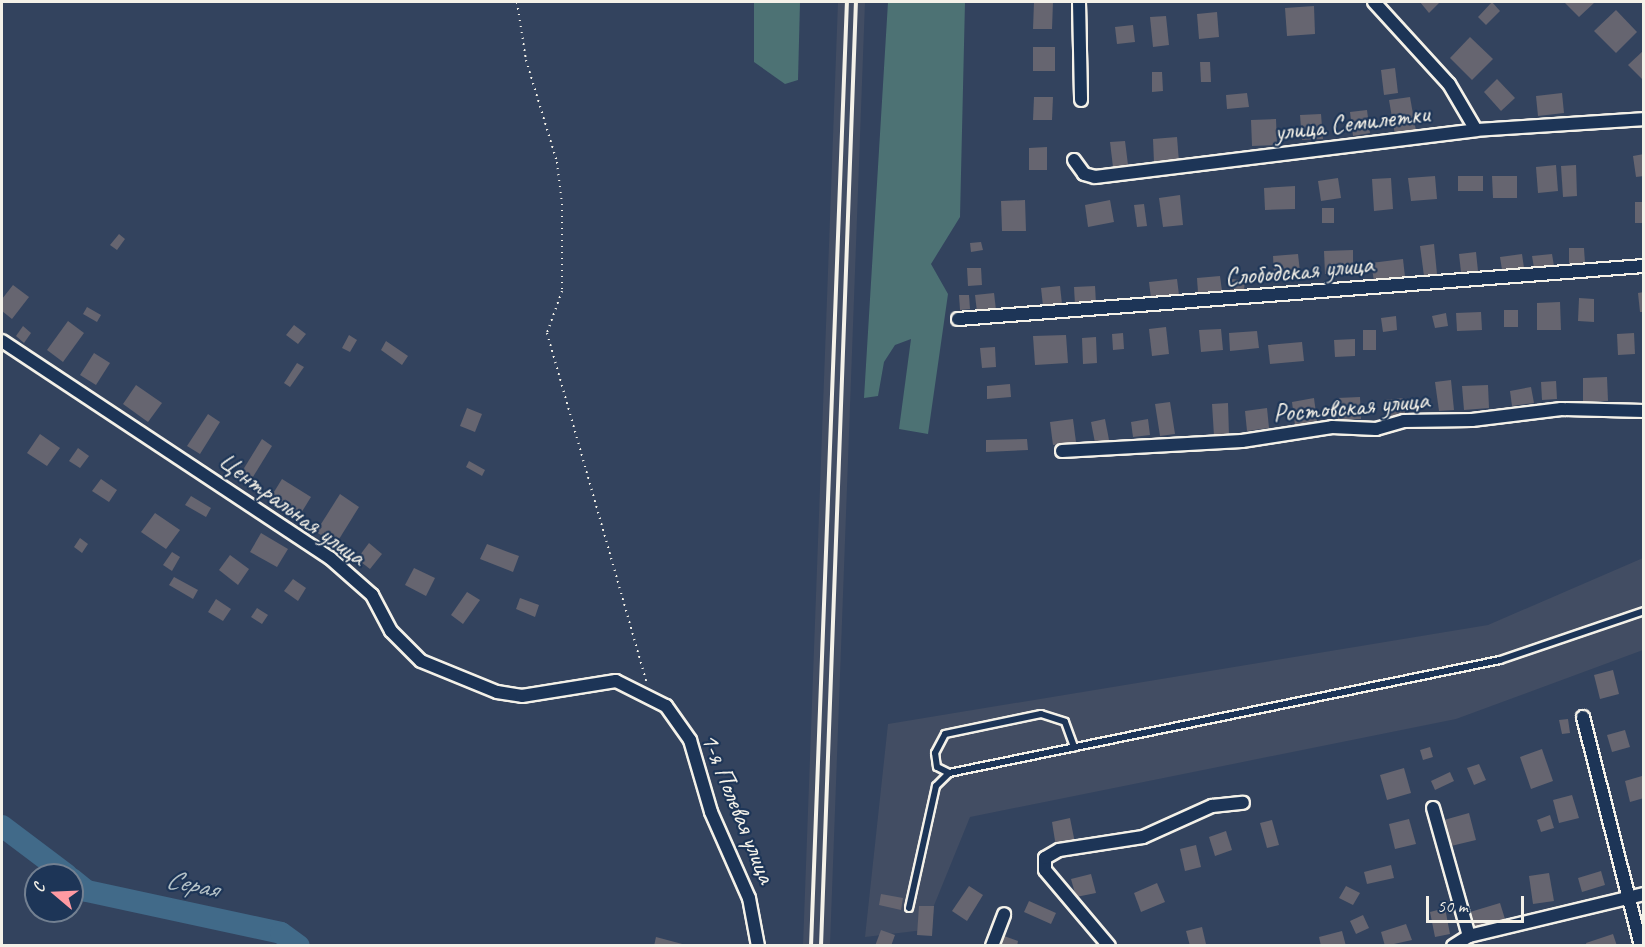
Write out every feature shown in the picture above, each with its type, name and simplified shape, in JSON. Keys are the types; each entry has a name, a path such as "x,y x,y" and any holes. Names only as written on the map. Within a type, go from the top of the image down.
{"street":[{"path":"1079,2 1082,100"},
{"path":"1374,2 1449,84 1476,130"},
{"name":"улица Семилетки","path":"1074,159 1084,174 1095,177 1476,130 1644,118"},
{"name":"Слободская улица","path":"958,319 1644,266"},
{"name":"Центральная улица","path":"2,342 330,558 372,595 391,631 421,661 497,692 522,696 616,681 653,700"},
{"name":"Ростовская улица","path":"1062,451 1242,441 1332,427 1376,429 1404,421 1472,420 1561,409 1644,411"},
{"name":"1-я Полевая улица","path":"653,700 666,706 690,740 711,812 749,898 758,945"},
{"path":"1583,717 1641,945"},
{"path":"1109,945 1045,870 1045,858 1059,850 1143,837 1212,806 1243,803"},
{"path":"1433,808 1469,936"},
{"path":"1456,945 1469,936 1644,894"},
{"path":"992,945 1004,914"}],"lane":[{"path":"909,908 936,786 949,773 1500,660 1644,611"},
{"path":"949,773 937,767 935,753 945,734 1041,714 1065,722 1074,747"}],"path":[{"path":"517,2 526,60 558,162 562,204 562,291 547,333 653,700"}],"shaded area":[{"path":"838,2 865,2 830,945 803,946"},
{"path":"1643,558 1643,650 1456,719 970,817 924,930 865,937 888,724 1488,625"}],"green space":[{"path":"754,2 800,2 798,80 785,84 754,62"},
{"path":"888,2 965,2 960,217 931,264 948,294 928,434 899,429 911,339 895,345 884,362 878,396 864,398"}],"building":[{"path":"1034,2 1053,2 1052,29 1033,29"},
{"path":"1420,2 1440,2 1429,13"},
{"path":"1492,2 1500,11 1486,25 1478,17"},
{"path":"1564,2 1595,2 1579,17"},
{"path":"1314,6 1315,34 1287,36 1285,8"},
{"path":"1616,10 1637,32 1616,53 1594,31"},
{"path":"1217,12 1219,37 1199,39 1197,14"},
{"path":"1166,16 1169,45 1153,47 1150,17"},
{"path":"1133,25 1135,42 1117,44 1115,27"},
{"path":"1470,37 1493,59 1472,80 1450,58"},
{"path":"1033,47 1055,47 1055,71 1033,71"},
{"path":"1644,50 1644,81 1628,65"},
{"path":"1200,62 1210,62 1211,82 1201,82"},
{"path":"1395,68 1398,93 1384,95 1381,70"},
{"path":"1152,72 1162,72 1163,91 1152,92"},
{"path":"1497,79 1515,98 1501,111 1484,92"},
{"path":"1247,93 1249,107 1227,109 1226,95"},
{"path":"1562,93 1564,113 1538,116 1536,96"},
{"path":"1034,97 1053,97 1052,120 1033,120"},
{"path":"1410,97 1416,131 1395,135 1389,100"},
{"path":"1367,110 1370,133 1353,136 1350,112"},
{"path":"1321,114 1323,139 1302,140 1300,115"},
{"path":"1276,119 1277,145 1252,146 1251,120"},
{"path":"1177,137 1179,162 1154,163 1153,139"},
{"path":"1125,141 1128,165 1113,167 1110,142"},
{"path":"1047,147 1047,170 1029,170 1029,148"},
{"path":"1644,154 1644,176 1636,177 1633,156"},
{"path":"1556,165 1558,191 1538,193 1536,167"},
{"path":"1576,165 1577,196 1563,197 1561,166"},
{"path":"1435,176 1437,199 1411,201 1408,178"},
{"path":"1458,176 1483,176 1483,191 1458,191"},
{"path":"1492,176 1517,176 1517,198 1493,198"},
{"path":"1338,178 1341,198 1321,201 1318,181"},
{"path":"1391,178 1393,209 1374,211 1372,179"},
{"path":"1295,186 1295,209 1265,210 1264,188"},
{"path":"1180,195 1183,225 1163,227 1159,198"},
{"path":"1025,200 1026,231 1002,231 1001,201"},
{"path":"1110,200 1114,222 1088,227 1085,205"},
{"path":"1635,202 1644,202 1644,223 1635,223"},
{"path":"1144,204 1147,226 1137,227 1134,205"},
{"path":"1322,208 1334,208 1334,223 1322,223"},
{"path":"119,234 125,239 117,250 110,245"},
{"path":"981,242 983,250 971,252 970,243"},
{"path":"1434,244 1437,274 1424,276 1420,246"},
{"path":"1569,248 1584,248 1585,263 1569,264"},
{"path":"1353,250 1353,273 1325,274 1324,251"},
{"path":"1476,252 1478,271 1461,272 1459,254"},
{"path":"1298,254 1300,272 1274,274 1273,256"},
{"path":"1522,254 1524,268 1502,270 1500,257"},
{"path":"1552,254 1554,266 1534,268 1532,256"},
{"path":"1403,259 1405,277 1374,281 1371,263"},
{"path":"967,268 981,268 982,285 968,286"},
{"path":"1220,276 1222,291 1198,293 1197,278"},
{"path":"1177,279 1179,295 1151,298 1149,282"},
{"path":"1231,279 1245,280 1244,291 1230,291"},
{"path":"13,285 29,297 12,319 2,311 2,299"},
{"path":"1060,286 1062,304 1043,306 1041,288"},
{"path":"1095,286 1096,303 1075,305 1074,287"},
{"path":"1644,292 1644,312 1640,312 1638,293"},
{"path":"994,293 996,310 977,312 975,295"},
{"path":"959,295 969,295 970,309 960,310"},
{"path":"1579,298 1594,299 1594,322 1578,321"},
{"path":"1560,302 1561,330 1537,330 1537,303"},
{"path":"87,307 101,315 97,322 83,314"},
{"path":"1504,310 1518,310 1518,327 1504,327"},
{"path":"1481,312 1482,330 1457,331 1456,313"},
{"path":"1446,313 1448,326 1435,328 1432,316"},
{"path":"1396,316 1397,330 1383,332 1381,318"},
{"path":"68,321 84,333 63,362 47,350"},
{"path":"294,325 306,334 298,344 286,335"},
{"path":"23,326 31,333 24,343 16,336"},
{"path":"1166,327 1169,354 1152,356 1149,329"},
{"path":"1221,329 1223,350 1201,352 1199,330"},
{"path":"1363,330 1376,330 1376,350 1363,350"},
{"path":"1257,331 1259,348 1230,351 1229,333"},
{"path":"1123,333 1124,349 1113,350 1112,334"},
{"path":"1634,333 1635,354 1618,355 1617,334"},
{"path":"349,335 357,340 350,352 342,348"},
{"path":"1066,335 1068,363 1035,365 1033,336"},
{"path":"1096,337 1097,363 1083,364 1082,338"},
{"path":"1355,339 1355,356 1335,357 1334,340"},
{"path":"386,341 408,356 402,365 381,350"},
{"path":"1302,342 1304,361 1270,364 1268,345"},
{"path":"995,347 996,367 982,368 980,348"},
{"path":"94,353 110,363 96,385 80,375"},
{"path":"297,363 304,367 290,387 284,383"},
{"path":"1607,377 1608,401 1583,402 1583,378"},
{"path":"1451,380 1454,410 1439,411 1435,382"},
{"path":"1556,381 1557,399 1542,400 1541,382"},
{"path":"1010,384 1011,397 987,399 987,386"},
{"path":"136,385 162,403 148,422 123,404"},
{"path":"1488,385 1489,408 1464,410 1462,386"},
{"path":"1531,387 1534,403 1512,406 1510,391"},
{"path":"1360,397 1361,419 1338,420 1337,398"},
{"path":"1314,398 1317,421 1295,425 1292,402"},
{"path":"1403,398 1405,414 1386,417 1384,400"},
{"path":"1170,402 1175,434 1160,436 1155,404"},
{"path":"1228,403 1229,436 1214,436 1212,404"},
{"path":"467,408 482,414 475,432 460,426"},
{"path":"1267,408 1269,428 1247,431 1245,411"},
{"path":"208,414 220,422 200,454 187,446"},
{"path":"1073,419 1076,442 1053,445 1050,422"},
{"path":"1105,419 1109,440 1095,443 1091,422"},
{"path":"1148,419 1150,435 1133,437 1131,422"},
{"path":"40,434 60,448 47,466 27,453"},
{"path":"262,439 272,446 248,485 238,478"},
{"path":"1027,439 1028,450 986,452 986,440"},
{"path":"78,448 89,456 80,468 69,461"},
{"path":"469,461 485,470 482,476 466,467"},
{"path":"101,479 117,490 109,502 92,491"},
{"path":"282,479 311,497 298,518 269,500"},
{"path":"340,494 359,507 336,544 316,532"},
{"path":"191,496 211,508 206,517 185,505"},
{"path":"155,513 180,530 166,549 141,532"},
{"path":"261,533 288,549 277,567 250,552"},
{"path":"80,538 88,544 82,553 74,547"},
{"path":"369,543 382,554 370,569 357,559"},
{"path":"487,544 519,556 513,572 480,559"},
{"path":"172,552 180,557 172,571 163,565"},
{"path":"230,555 249,569 238,585 219,570"},
{"path":"414,568 435,578 426,596 405,585"},
{"path":"174,577 198,590 193,599 169,585"},
{"path":"293,579 306,588 298,601 284,591"},
{"path":"467,592 480,600 463,624 451,615"},
{"path":"520,598 539,605 535,617 516,609"},
{"path":"216,599 231,609 223,621 208,612"},
{"path":"257,608 268,615 262,624 251,617"},
{"path":"1613,670 1619,694 1600,699 1594,675"},
{"path":"1568,719 1570,733 1562,734 1559,720"},
{"path":"1625,730 1630,747 1612,752 1607,735"},
{"path":"1430,747 1433,757 1423,760 1420,750"},
{"path":"1542,749 1553,781 1531,789 1520,757"},
{"path":"1479,764 1486,780 1474,785 1467,768"},
{"path":"1404,768 1411,793 1387,800 1380,775"},
{"path":"1450,772 1454,781 1435,790 1431,781"},
{"path":"1642,776 1644,798 1630,802 1625,781"},
{"path":"1572,795 1579,818 1559,823 1553,800"},
{"path":"1469,813 1476,840 1451,846 1444,820"},
{"path":"1550,815 1554,828 1541,832 1537,820"},
{"path":"1070,818 1075,843 1056,847 1052,822"},
{"path":"1409,819 1416,844 1395,849 1389,824"},
{"path":"1272,820 1279,845 1267,848 1260,823"},
{"path":"1226,831 1232,850 1215,856 1209,837"},
{"path":"1196,845 1201,867 1185,871 1180,849"},
{"path":"1391,865 1394,878 1367,884 1364,872"},
{"path":"1601,871 1605,885 1582,892 1578,878"},
{"path":"1549,873 1554,901 1533,904 1529,876"},
{"path":"1091,874 1096,893 1076,897 1071,879"},
{"path":"1157,883 1165,902 1141,912 1134,893"},
{"path":"969,886 983,895 967,921 952,911"},
{"path":"1346,886 1360,893 1353,905 1339,898"},
{"path":"881,894 903,898 901,910 879,905"},
{"path":"1029,901 1056,913 1051,924 1024,912"},
{"path":"1500,903 1505,919 1474,927 1470,912"},
{"path":"919,906 934,906 932,936 917,935"},
{"path":"1445,908 1450,934 1435,937 1430,912"},
{"path":"1363,915 1369,928 1356,934 1350,921"},
{"path":"1406,924 1412,940 1385,946 1381,932"},
{"path":"1202,927 1206,944 1190,946 1186,931"},
{"path":"881,930 895,935 891,946 875,946"},
{"path":"1342,931 1346,946 1321,946 1319,937"},
{"path":"1613,934 1617,946 1587,946 1586,943"},
{"path":"1004,936 1018,941 1017,946 1001,945"},
{"path":"656,937 686,945 686,946 654,946"}],"waterway":[{"name":"Серая","path":"2,826 51,863"},
{"name":"Серая","path":"84,889 281,933 299,946"}],"railway":[{"path":"811,946 847,2"},
{"path":"821,946 856,2"}]}
